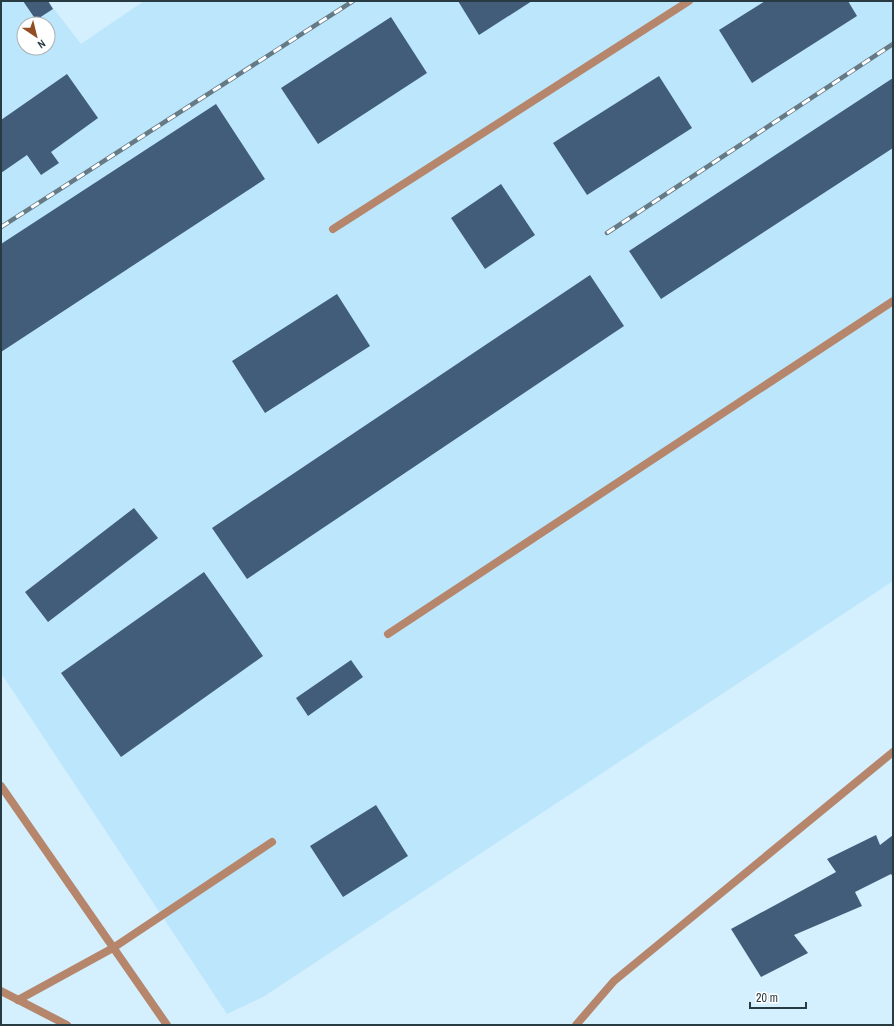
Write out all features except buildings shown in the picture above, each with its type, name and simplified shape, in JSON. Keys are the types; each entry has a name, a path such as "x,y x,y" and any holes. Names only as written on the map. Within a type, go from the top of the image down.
{"street":[{"path":"333,229 689,1"},
{"path":"388,634 893,301"},
{"path":"576,1025 614,982 893,752"},
{"path":"1,786 167,1025"},
{"path":"18,1000 113,948 272,842"},
{"path":"1,992 67,1025"}],"shaded area":[{"path":"1,1 48,1 81,44 144,1 893,1 893,581 263,997 227,1014 1,673"}],"railway":[{"path":"1,227 353,1"},
{"path":"607,233 893,44"}]}
